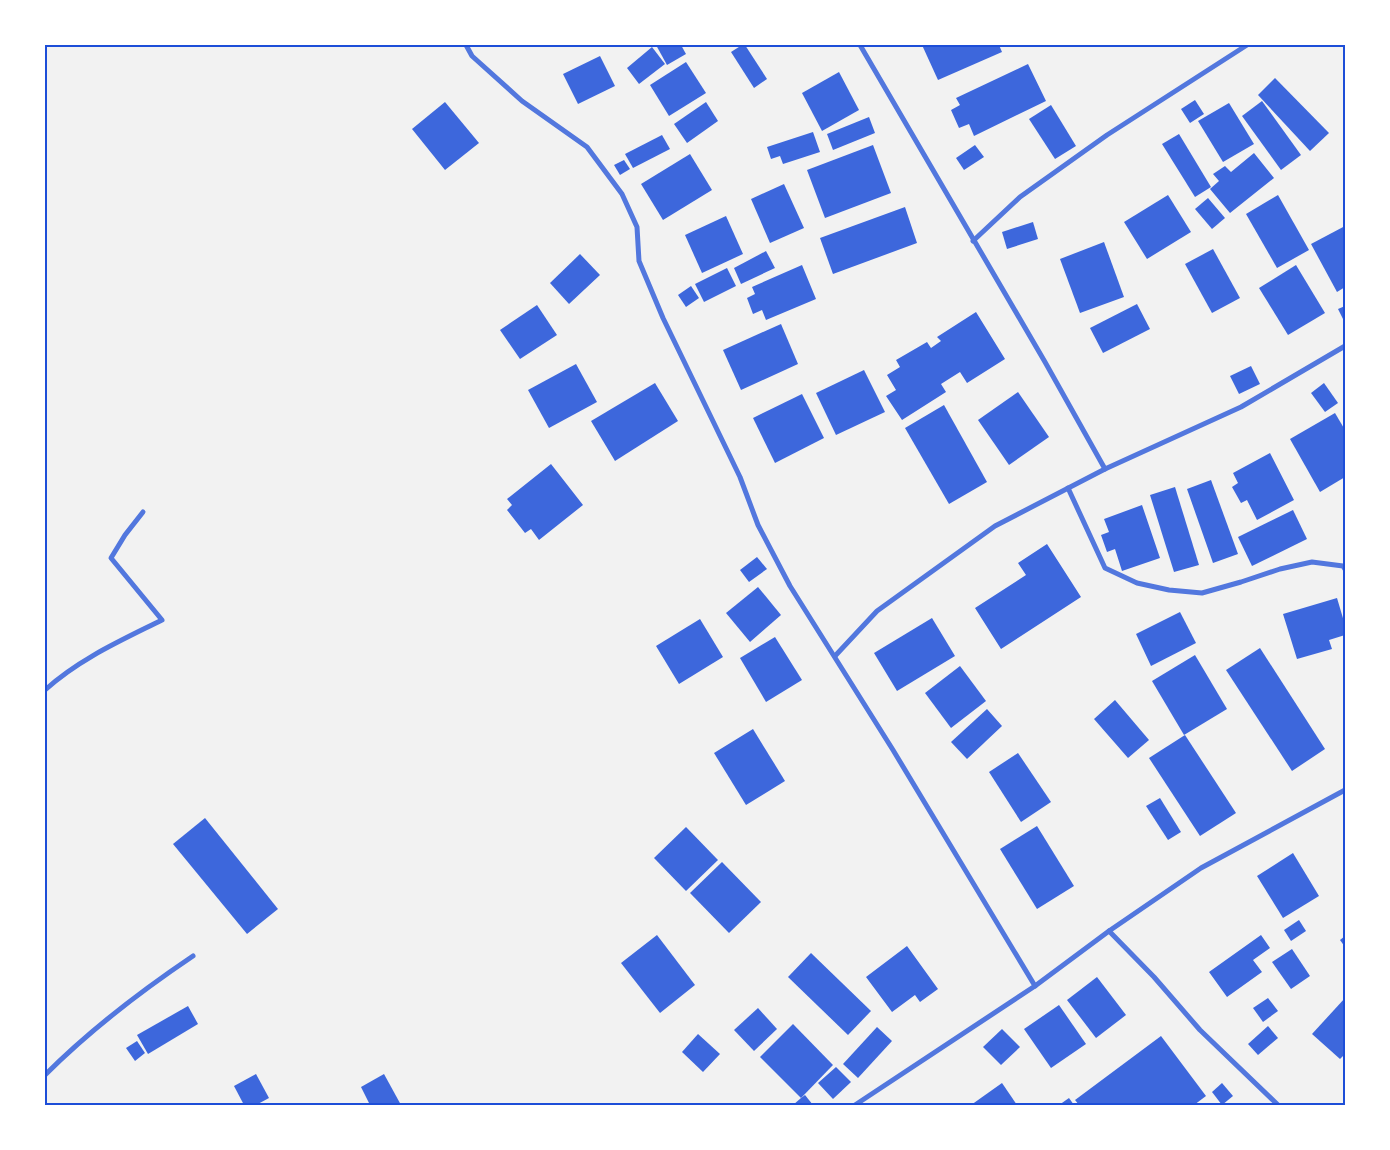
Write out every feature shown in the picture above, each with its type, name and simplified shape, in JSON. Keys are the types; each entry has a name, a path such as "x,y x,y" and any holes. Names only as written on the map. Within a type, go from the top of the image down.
{"street":[{"path":"466,45 472,56 522,101 587,146 622,194 637,227 638,261 663,318 740,477 758,525 790,586 835,656 1035,986"},
{"path":"860,45 1045,362 1105,469"},
{"path":"973,241 1020,197 1107,135 1240,46 1246,45"},
{"path":"835,656 877,611 995,526 1105,469 1241,407 1345,346"},
{"path":"1068,488 1104,568 1137,583 1169,590 1202,593 1280,569 1312,562 1343,566 1345,569"},
{"path":"45,690 57,679 98,653 162,620 111,558 125,535 143,512"},
{"path":"855,1105 1035,986 1108,931 1201,868 1345,790"},
{"path":"1108,931 1154,977 1200,1030 1278,1105"},
{"path":"45,1074 143,990 194,956"}],"building":[{"path":"656,45 681,45 686,54 667,65"},
{"path":"745,45 767,79 754,88 731,52"},
{"path":"922,45 999,45 1002,52 938,80"},
{"path":"652,47 665,64 639,84 627,68"},
{"path":"600,56 615,86 578,104 563,74"},
{"path":"686,62 706,93 669,116 650,85"},
{"path":"1028,64 1046,101 974,136 969,124 959,128 951,110 960,105 956,98"},
{"path":"839,72 859,110 822,131 802,93"},
{"path":"1275,78 1329,133 1310,151 1258,95"},
{"path":"1195,100 1204,114 1190,123 1181,109"},
{"path":"1262,101 1301,155 1281,170 1242,116"},
{"path":"445,102 479,143 445,170 412,129"},
{"path":"706,102 718,121 687,143 674,124"},
{"path":"1229,103 1254,144 1223,162 1198,121"},
{"path":"1051,105 1076,146 1055,159 1029,119"},
{"path":"869,117 875,133 833,150 827,134"},
{"path":"813,132 820,152 783,164 780,156 771,159 767,147"},
{"path":"1179,134 1211,187 1195,197 1162,144"},
{"path":"662,135 670,149 633,168 625,154"},
{"path":"873,145 891,193 825,218 807,170"},
{"path":"975,145 984,157 964,170 956,158"},
{"path":"1254,153 1274,178 1230,213 1210,189 1219,181 1213,174 1225,166 1231,172"},
{"path":"690,154 712,190 663,220 641,184"},
{"path":"624,160 630,169 620,175 614,165"},
{"path":"784,184 804,228 770,243 751,199"},
{"path":"1168,195 1191,232 1147,259 1124,222"},
{"path":"1278,195 1309,250 1277,268 1246,214"},
{"path":"1208,198 1225,218 1212,229 1195,209"},
{"path":"905,207 917,243 833,274 820,238"},
{"path":"726,216 743,254 702,273 685,235"},
{"path":"1033,222 1038,239 1007,249 1002,232"},
{"path":"1345,226 1345,287 1337,292 1311,244"},
{"path":"1104,242 1124,297 1080,313 1060,259"},
{"path":"1213,249 1240,298 1212,313 1185,264"},
{"path":"766,251 775,268 741,284 734,268"},
{"path":"580,254 600,275 569,304 550,283"},
{"path":"802,265 816,299 766,320 762,310 753,314 747,298 755,294 752,287"},
{"path":"1296,265 1325,313 1288,335 1259,288"},
{"path":"727,268 736,286 704,302 695,284"},
{"path":"691,286 699,298 686,307 678,295"},
{"path":"1137,304 1150,329 1103,353 1090,328"},
{"path":"537,305 557,335 520,359 500,330"},
{"path":"1345,306 1345,323 1338,309"},
{"path":"976,312 1005,359 967,383 960,372 941,384 946,392 902,420 886,396 896,390 887,375 900,367 896,360 927,342 931,348 941,341 937,337"},
{"path":"781,324 798,364 741,390 723,350"},
{"path":"576,364 597,402 549,428 528,390"},
{"path":"1251,366 1260,384 1239,394 1230,376"},
{"path":"864,370 885,412 836,435 816,393"},
{"path":"655,383 678,421 615,461 591,421"},
{"path":"1324,383 1338,403 1325,412 1311,393"},
{"path":"1018,392 1049,437 1009,465 978,420"},
{"path":"802,394 824,438 775,463 753,418"},
{"path":"944,405 987,482 949,504 905,428"},
{"path":"1335,413 1345,430 1345,477 1320,492 1290,439"},
{"path":"1270,453 1294,500 1257,520 1247,500 1241,503 1232,487 1238,483 1233,473"},
{"path":"551,464 583,505 539,540 531,529 525,533 507,510 512,505 507,499"},
{"path":"1211,480 1238,554 1213,563 1187,489"},
{"path":"1175,487 1199,565 1174,572 1150,495"},
{"path":"1142,505 1160,558 1122,571 1115,549 1107,552 1101,535 1109,532 1104,519"},
{"path":"1293,510 1307,539 1252,566 1238,537"},
{"path":"1047,544 1081,597 1001,649 975,608 1026,575 1018,563"},
{"path":"757,557 767,569 749,582 740,570"},
{"path":"758,587 781,615 750,642 726,613"},
{"path":"1337,598 1345,625 1345,635 1329,640 1332,649 1297,659 1283,614"},
{"path":"1180,612 1196,643 1151,666 1136,634"},
{"path":"932,618 955,656 897,691 874,653"},
{"path":"700,619 723,657 679,684 656,646"},
{"path":"775,637 802,680 766,702 740,658"},
{"path":"1260,648 1325,749 1292,771 1226,670"},
{"path":"1195,655 1227,709 1184,735 1152,681"},
{"path":"960,666 986,701 951,728 925,693"},
{"path":"1115,700 1149,740 1128,758 1094,719"},
{"path":"987,709 1002,726 967,759 951,742"},
{"path":"753,729 785,781 746,805 714,753"},
{"path":"1185,735 1236,813 1200,836 1149,758"},
{"path":"1018,753 1051,802 1021,822 989,772"},
{"path":"1160,798 1181,832 1168,840 1146,806"},
{"path":"205,818 278,909 247,934 173,844"},
{"path":"1037,826 1074,886 1037,909 1000,849"},
{"path":"686,827 718,860 686,891 654,858"},
{"path":"1293,853 1319,896 1283,918 1257,876"},
{"path":"722,862 761,902 729,933 690,893"},
{"path":"1299,920 1306,931 1291,941 1284,930"},
{"path":"657,935 695,985 660,1013 621,963"},
{"path":"1261,935 1270,948 1253,960 1262,972 1227,997 1209,972"},
{"path":"1345,936 1345,947 1340,940"},
{"path":"907,946 938,989 920,1002 915,995 892,1012 866,977"},
{"path":"1292,949 1310,976 1291,989 1272,962"},
{"path":"811,953 871,1011 848,1035 788,977"},
{"path":"1097,977 1126,1015 1096,1038 1067,1000"},
{"path":"1268,998 1278,1011 1263,1022 1253,1008"},
{"path":"1345,998 1345,1054 1340,1059 1312,1034"},
{"path":"1059,1005 1086,1044 1051,1068 1024,1029"},
{"path":"188,1006 198,1024 148,1054 137,1035"},
{"path":"758,1008 777,1029 754,1051 734,1030"},
{"path":"793,1024 833,1065 801,1098 760,1057"},
{"path":"1268,1026 1278,1038 1258,1055 1248,1044"},
{"path":"877,1027 892,1041 858,1078 843,1064"},
{"path":"1002,1029 1020,1047 1001,1065 983,1047"},
{"path":"698,1034 720,1054 703,1072 682,1052"},
{"path":"1161,1036 1206,1096 1194,1105 1079,1105 1075,1100"},
{"path":"137,1041 145,1053 135,1061 126,1048"},
{"path":"836,1067 851,1082 833,1099 818,1083"},
{"path":"256,1074 269,1098 256,1105 244,1105 234,1086"},
{"path":"384,1074 401,1105 370,1105 361,1087"},
{"path":"1002,1083 1017,1105 971,1105"},
{"path":"1222,1083 1233,1096 1222,1105 1212,1092"},
{"path":"805,1095 813,1105 793,1105 801,1098"},
{"path":"1069,1098 1074,1105 1059,1105"}]}
